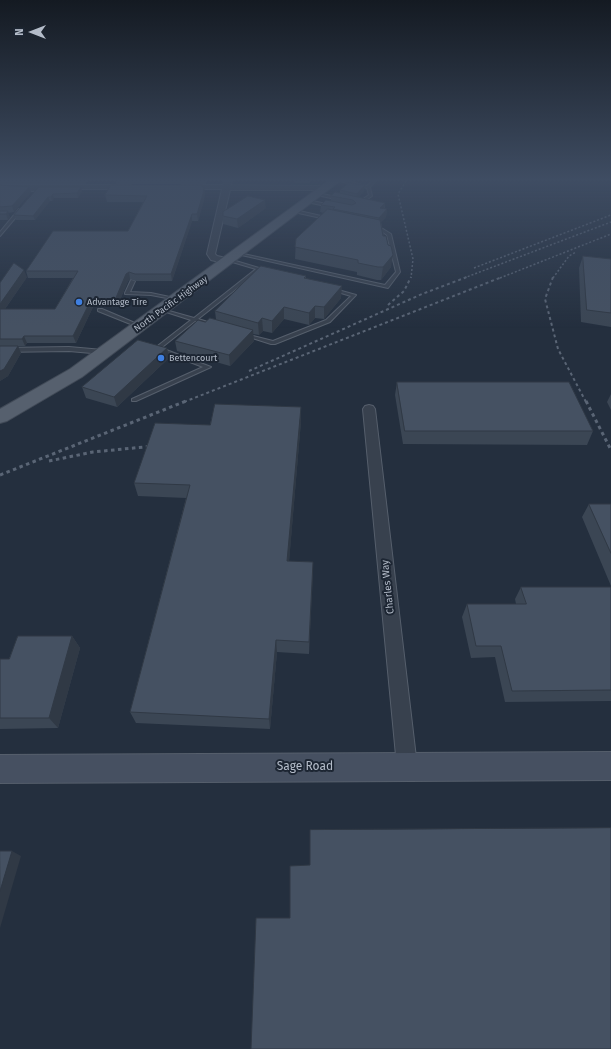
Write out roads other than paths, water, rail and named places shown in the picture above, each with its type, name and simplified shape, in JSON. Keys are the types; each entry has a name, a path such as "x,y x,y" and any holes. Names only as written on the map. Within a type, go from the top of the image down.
{"main road":[{"name":"North Pacific Highway","path":"1,415 49,390 105,352 128,339 140,326 270,230"},
{"name":"Sage Road","path":"0,769 611,766"}],"street":[{"path":"216,230 211,254 214,258 232,258"},
{"name":"Charles Way","path":"369,409 407,766"}],"lane":[{"path":"232,258 386,287 398,272 389,234 382,230"},
{"path":"232,258 273,273"},
{"path":"157,349 259,268"},
{"path":"133,281 127,293 151,294 177,299"},
{"path":"237,333 273,343 328,321 354,296 325,287"},
{"path":"100,310 140,326"},
{"path":"162,310 209,324"},
{"path":"134,400 208,367 151,347"},
{"path":"0,350 69,350 105,352"}],"railway":[{"path":"406,230 413,259 411,278"},
{"path":"474,268 572,230"},
{"path":"464,278 590,230"},
{"path":"500,278 611,234"},
{"path":"553,278 569,256 576,252"},
{"path":"388,305 404,291 411,277"},
{"path":"249,371 422,294 467,277"},
{"path":"184,402 502,277"},
{"path":"553,277 545,299 558,349 586,402"},
{"path":"0,475 186,401"},
{"path":"586,401 611,450"},
{"path":"49,461 93,452 154,446"}],"place":[{"name":"Advantage Tire","path":"79,302"},
{"name":"Bettencourt","path":"161,358"}]}
